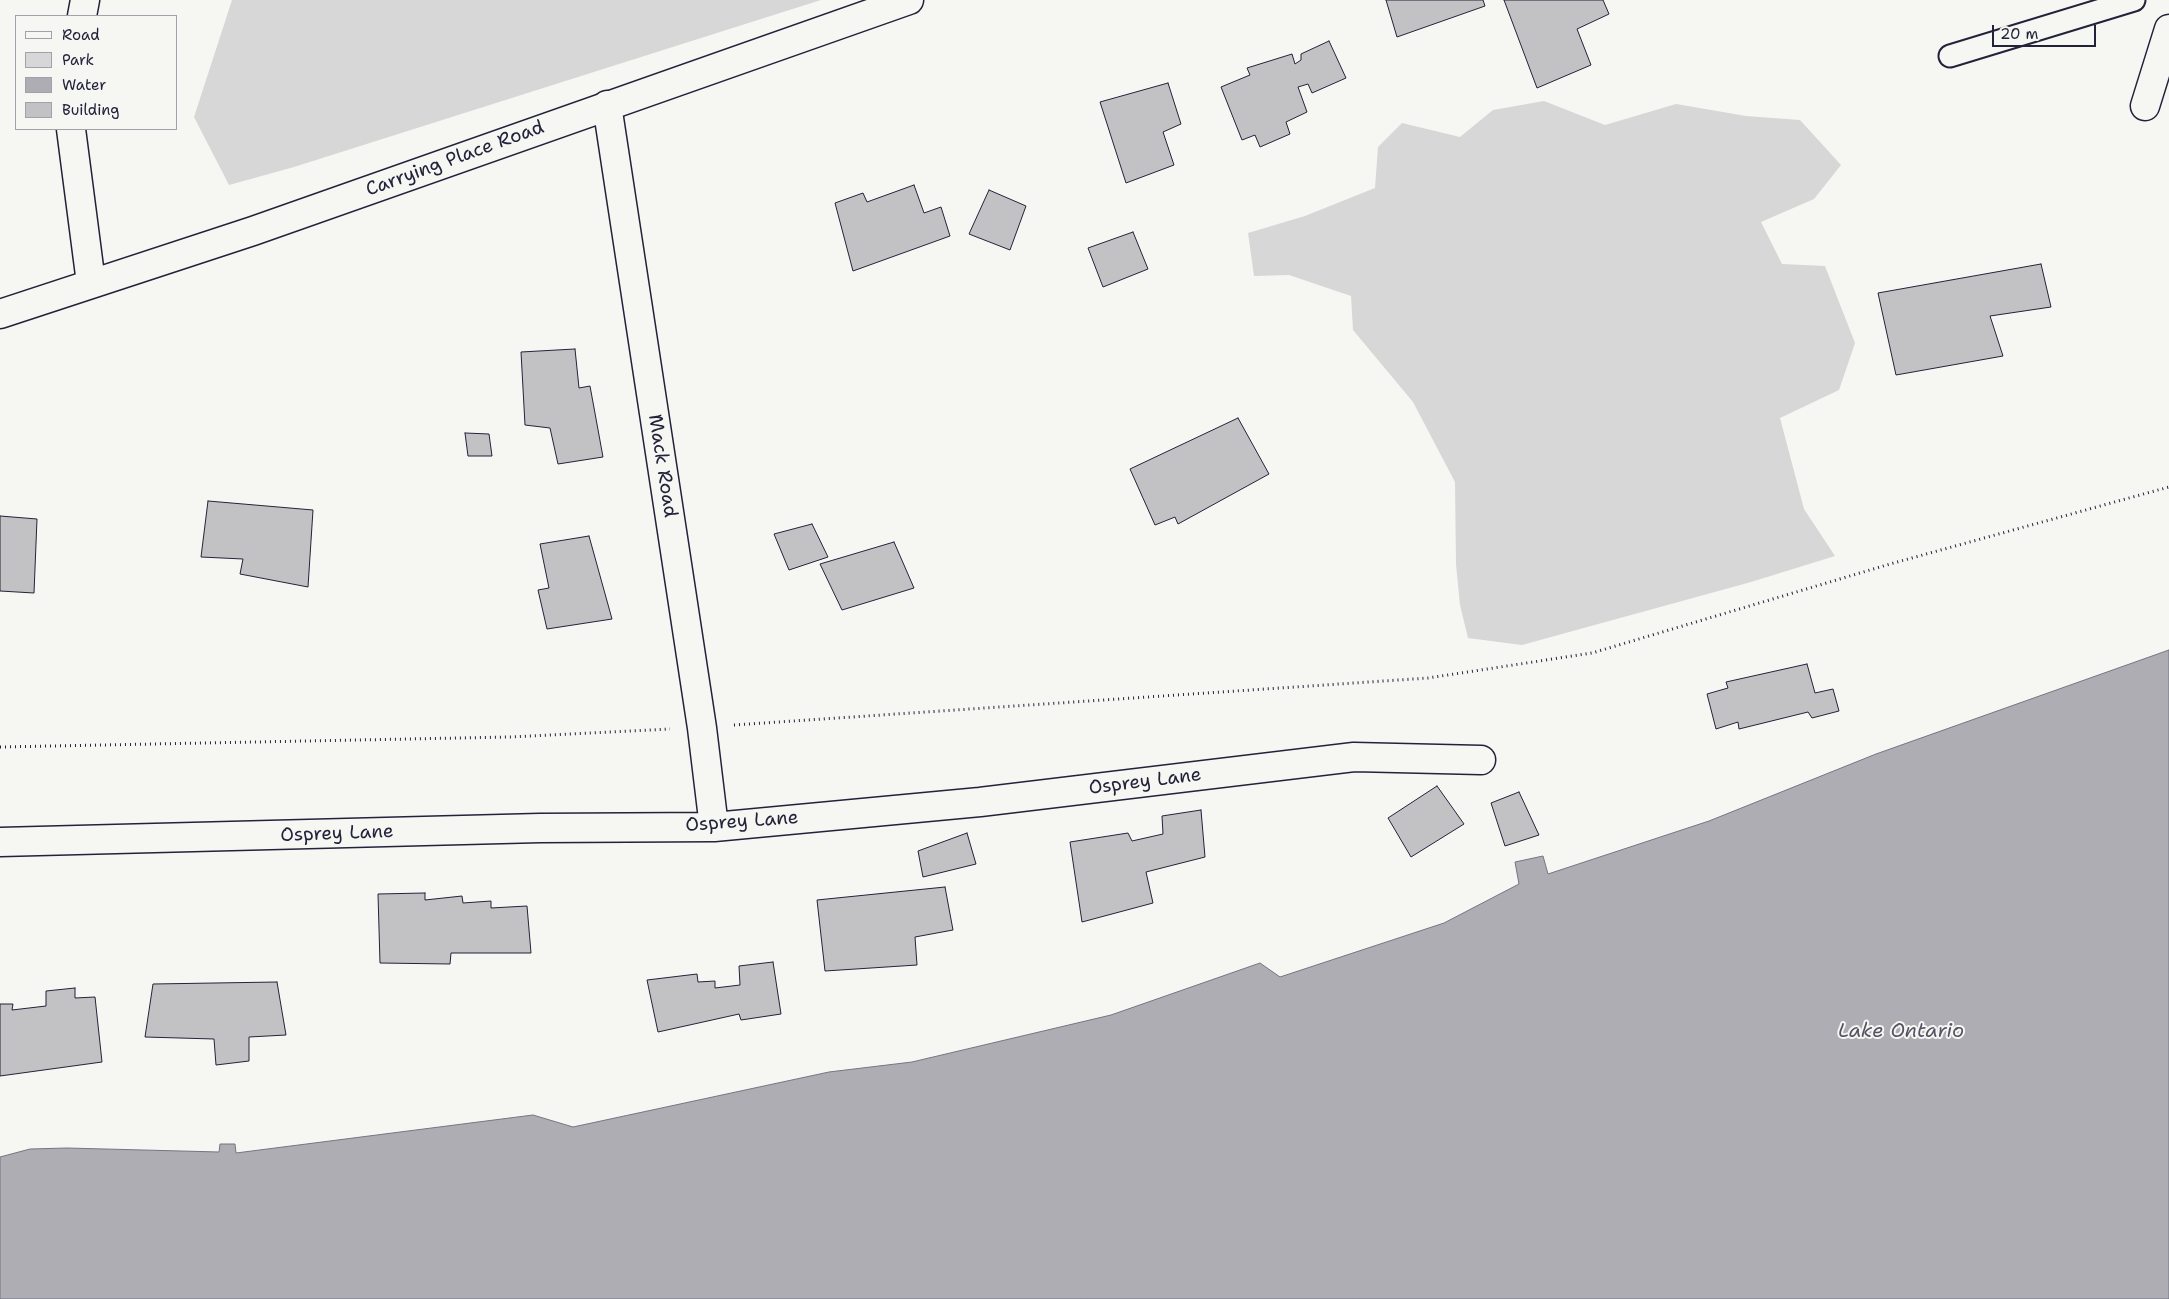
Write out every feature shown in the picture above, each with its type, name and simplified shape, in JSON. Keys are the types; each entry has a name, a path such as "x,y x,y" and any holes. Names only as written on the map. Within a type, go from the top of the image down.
{"street":[{"path":"82,15 86,0"},
{"name":"Carrying Place Road","path":"0,314 253,231 909,0"},
{"path":"2145,106 2169,29"},
{"name":"Mack Road","path":"607,105 702,728 714,827"},
{"path":"71,130 91,284"},
{"name":"Osprey Lane","path":"0,842 540,828 714,827 980,802 1354,756 1481,760"}],"lane":[{"path":"1950,56 2134,0"}],"path":[{"path":"0,747 510,737 702,728 1428,678 1592,653 1900,561 2169,487"}],"green space":[{"path":"232,0 821,0 294,167 229,185 194,117"},
{"path":"1544,101 1605,125 1676,104 1746,116 1800,120 1841,165 1814,199 1761,222 1782,264 1825,266 1855,343 1839,390 1780,418 1804,509 1835,556 1751,582 1522,645 1468,638 1460,605 1456,564 1455,482 1413,402 1353,330 1351,296 1289,275 1254,276 1248,233 1305,216 1375,188 1378,147 1402,123 1460,137 1493,110"}],"water":[{"name":"Lake Ontario","path":"2169,650 2169,1299 0,1299 0,1157 30,1149 67,1148 219,1152 220,1144 235,1144 236,1153 533,1115 573,1127 829,1072 912,1062 1111,1015 1260,963 1280,977 1444,923 1519,884 1515,862 1543,856 1548,874 1709,821 1876,754"}],"building":[{"path":"1386,0 1483,0 1485,6 1397,37"},
{"path":"1504,0 1603,0 1609,14 1577,29 1591,65 1537,88"},
{"path":"1329,41 1346,78 1312,93 1308,84 1298,87 1307,112 1286,122 1290,134 1260,147 1255,135 1242,140 1221,87 1250,75 1247,68 1292,54 1295,64 1301,60 1301,54"},
{"path":"1168,83 1181,124 1163,132 1174,165 1126,183 1100,102"},
{"path":"914,185 924,213 941,207 950,236 853,271 835,203 863,193 867,202"},
{"path":"989,190 1026,206 1010,250 969,234"},
{"path":"1133,232 1148,269 1103,287 1088,248"},
{"path":"2041,264 2051,307 1990,316 2003,356 1896,375 1878,293"},
{"path":"575,349 579,388 590,386 603,457 558,464 550,428 525,425 521,352"},
{"path":"1238,418 1269,474 1178,524 1175,517 1155,525 1130,469"},
{"path":"465,433 489,434 492,456 468,456"},
{"path":"208,501 313,510 308,587 240,574 243,559 201,557"},
{"path":"0,516 37,519 34,593 0,591"},
{"path":"812,524 828,557 789,570 774,534"},
{"path":"589,536 612,619 547,629 538,590 549,588 540,544"},
{"path":"894,542 914,588 842,610 820,564"},
{"path":"1807,664 1815,693 1833,689 1839,711 1812,718 1808,712 1739,729 1738,722 1716,729 1707,694 1728,688 1726,682"},
{"path":"1437,786 1464,824 1411,857 1388,818"},
{"path":"1519,792 1539,835 1505,846 1491,803"},
{"path":"1201,810 1205,857 1146,872 1153,903 1082,922 1070,842 1128,833 1132,841 1163,834 1162,816"},
{"path":"967,833 976,864 923,877 918,851"},
{"path":"945,887 953,930 915,937 917,965 825,971 817,900"},
{"path":"425,893 425,900 462,896 463,903 491,901 491,908 527,906 531,953 451,953 450,964 380,963 378,894"},
{"path":"773,962 781,1014 741,1020 739,1014 658,1032 647,980 697,974 698,982 715,981 715,988 740,985 739,966"},
{"path":"277,982 286,1035 249,1037 249,1061 216,1065 214,1039 145,1037 153,984"},
{"path":"75,988 75,998 95,997 102,1062 0,1076 0,1004 13,1004 12,1010 46,1006 46,991"}]}
